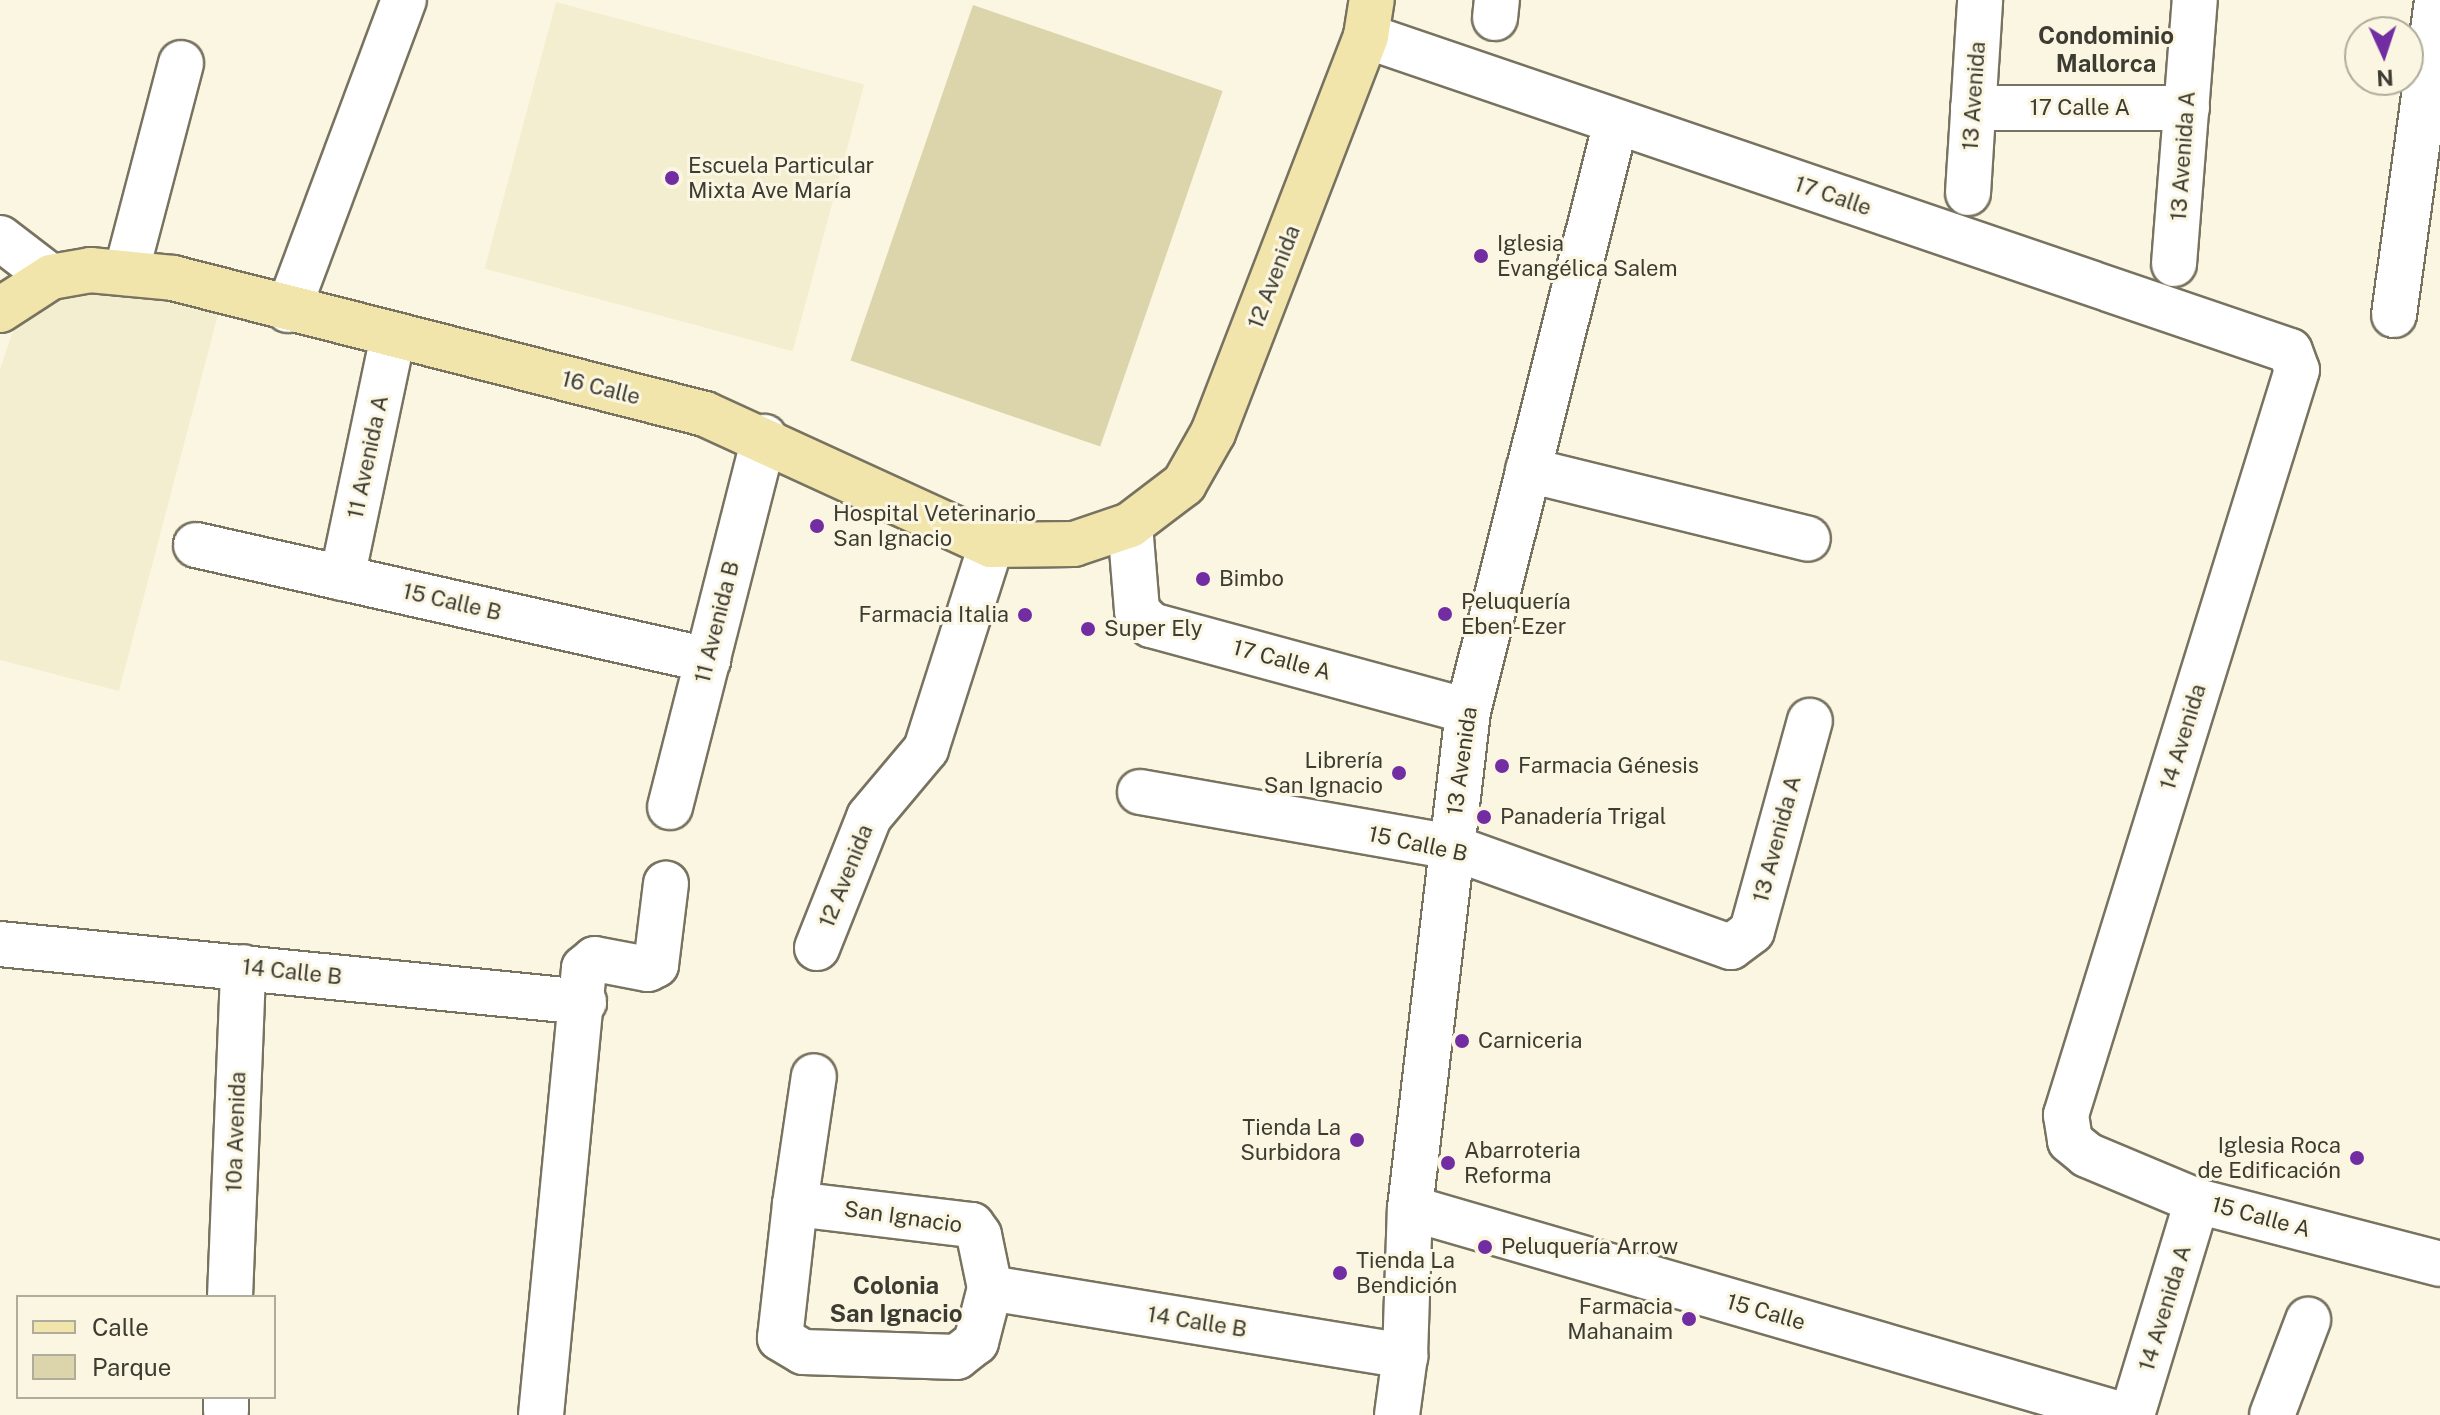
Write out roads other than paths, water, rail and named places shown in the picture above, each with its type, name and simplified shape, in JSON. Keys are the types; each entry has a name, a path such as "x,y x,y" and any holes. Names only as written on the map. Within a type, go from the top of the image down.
{"main road":[{"name":"12 Avenida","path":"1130,525 1184,484 1213,433 1369,18"},
{"name":"16 Calle","path":"51,277 90,270 173,278 393,337 705,414 764,437 991,545 1074,544 1130,525"},
{"path":"0,310 51,277"}],"street":[{"path":"288,310 404,0"},
{"name":"13 Avenida","path":"1968,193 1980,0"},
{"name":"13 Avenida A","path":"2174,264 2195,0"},
{"path":"2394,315 2437,0"},
{"name":"17 Calle","path":"1369,18 1616,122 2290,351 2296,359"},
{"path":"126,273 181,63"},
{"name":"17 Calle A","path":"1973,108 2187,108"},
{"name":"13 Avenida","path":"1397,1415 1405,1356 1410,1208 1468,711 1616,122"},
{"path":"0,238 51,277"},
{"name":"11 Avenida A","path":"342,578 393,337"},
{"name":"14 Avenida","path":"2066,1115 2296,359"},
{"name":"11 Avenida B","path":"670,807 764,437"},
{"path":"1528,470 1808,539"},
{"name":"17 Calle A","path":"1130,525 1137,611 1151,625 1468,711"},
{"name":"15 Calle B","path":"196,545 708,660"},
{"name":"12 Avenida","path":"817,948 869,817 926,749 991,545"},
{"name":"13 Avenida A","path":"1731,947 1752,931 1810,721"},
{"name":"15 Calle B","path":"1140,792 1451,847 1731,947"},
{"path":"541,1415 588,961 648,969 656,965 666,884"},
{"name":"14 Calle B","path":"0,944 584,1002"},
{"name":"10a Avenida","path":"230,1295 243,967"},
{"path":"795,1204 814,1076"},
{"name":"15 Calle A","path":"2066,1115 2070,1141 2087,1155 2197,1201 2440,1264"},
{"name":"14 Avenida A","path":"2132,1415 2197,1201"},
{"name":"San Ignacio","path":"795,1204 972,1225 979,1235 990,1288 976,1342 957,1357 803,1352 780,1338 795,1204"},
{"name":"15 Calle","path":"1410,1208 2123,1415"},
{"name":"14 Calle B","path":"990,1288 1405,1356"},
{"path":"2272,1415 2308,1320"}],"place":[{"name":"Escuela Particular Mixta Ave María","path":"672,178"},
{"name":"Iglesia Evangélica Salem","path":"1481,256"},
{"name":"Hospital Veterinario San Ignacio","path":"817,526"},
{"name":"Bimbo","path":"1203,579"},
{"name":"Peluquería Eben-Ezer","path":"1445,614"},
{"name":"Farmacia Italia","path":"1025,615"},
{"name":"Super Ely","path":"1088,629"},
{"name":"Farmacia Génesis","path":"1502,766"},
{"name":"Librería San Ignacio","path":"1399,773"},
{"name":"Panadería Trigal","path":"1484,817"},
{"name":"Carniceria","path":"1462,1041"},
{"name":"Tienda La Surbidora","path":"1357,1140"},
{"name":"Iglesia Roca de Edificación","path":"2357,1158"},
{"name":"Abarroteria Reforma","path":"1448,1163"},
{"name":"Peluquería Arrow","path":"1485,1247"},
{"name":"Tienda La Bendición","path":"1340,1273"},
{"name":"Farmacia Mahanaim","path":"1689,1319"}],"district":[{"name":"Condominio Mallorca","path":"2106,50"},
{"name":"Colonia San Ignacio","path":"896,1300"}]}
